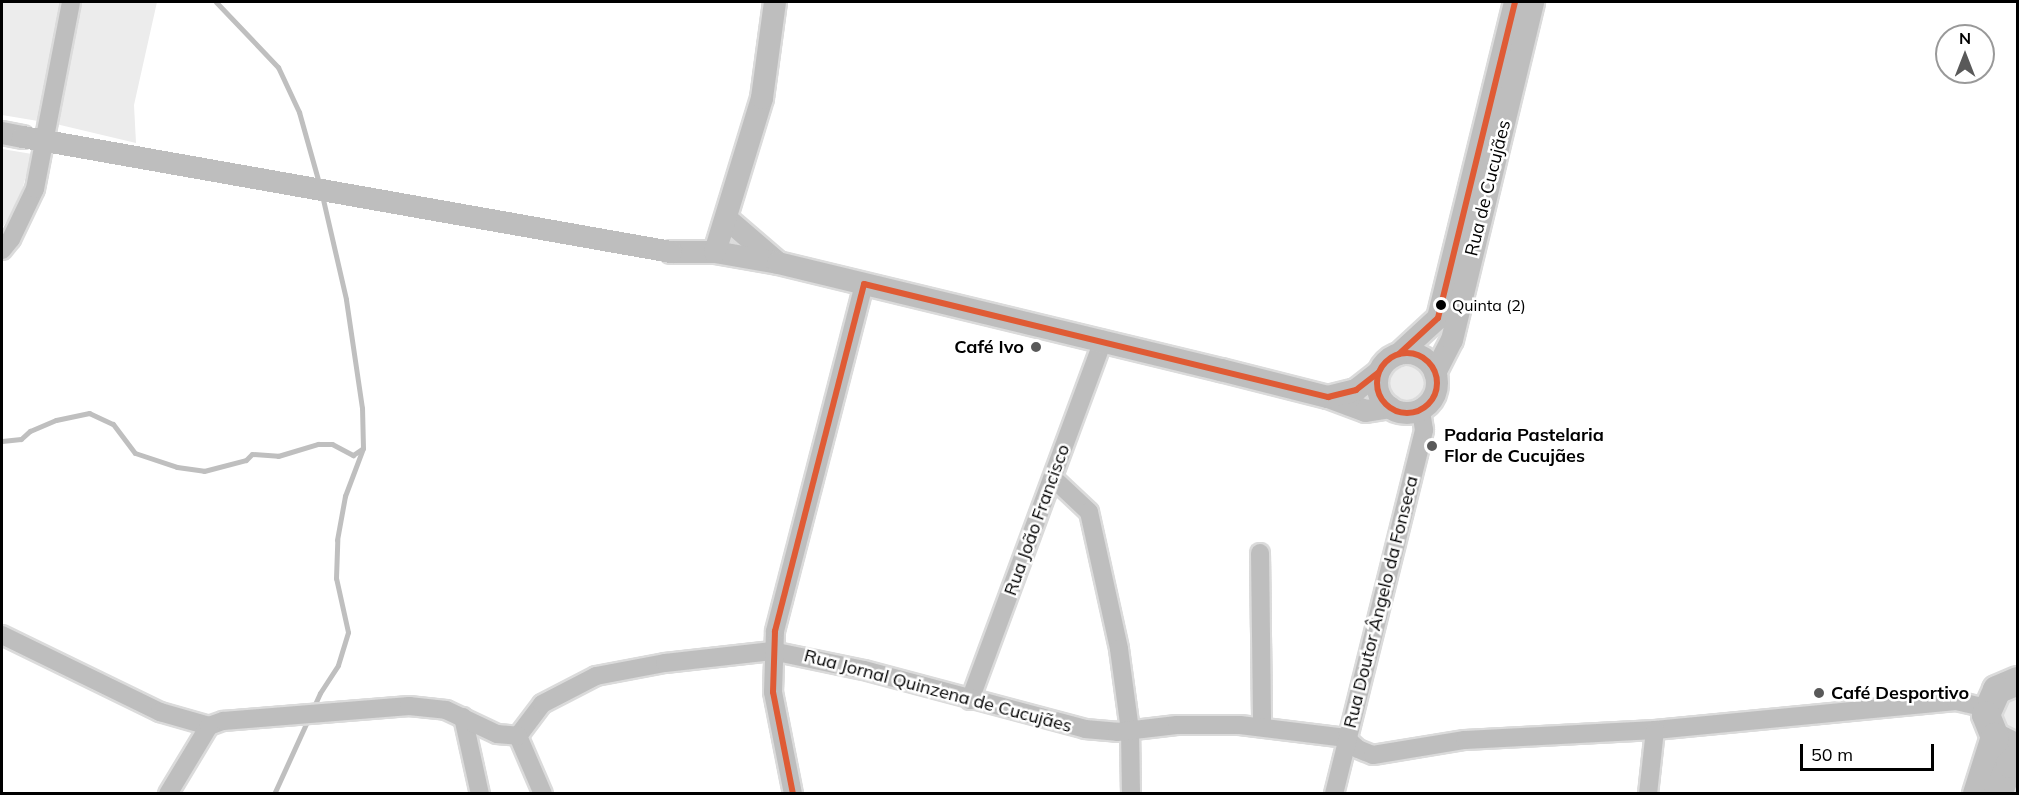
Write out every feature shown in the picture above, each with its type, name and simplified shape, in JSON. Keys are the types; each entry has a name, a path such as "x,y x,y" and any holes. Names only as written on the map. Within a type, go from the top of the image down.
{"main road":[{"path":"1977,794 2006,742 1987,723 1986,708 1996,690 2017,680"},
{"path":"1998,794 2010,764 2018,756"}],"street":[{"path":"2,250 11,239 35,189 71,2"},
{"path":"715,252 727,219 762,98 775,2"},
{"name":"Rua de Cucujães","path":"1399,354 1438,318 1515,2"},
{"name":"Rua de Cucujães","path":"1435,373 1452,340 1533,2"},
{"path":"12,135 671,252 715,252 778,263 1103,340 1328,397 1366,411 1390,407"},
{"path":"727,219 778,263"},
{"path":"793,794 773,692 772,651 779,603 864,284"},
{"name":"Rua João Francisco","path":"970,700 1054,479 1103,340"},
{"path":"1328,397 1356,390 1378,373 1386,360 1399,354 1418,355 1435,373 1434,395 1421,410 1406,413 1390,407 1378,393 1378,373"},
{"name":"Rua Doutor Ângelo da Fonseca","path":"1334,794 1424,430 1421,410"},
{"path":"1054,479 1089,512 1119,649 1130,730 1131,794"},
{"path":"1260,553 1262,726"},
{"path":"2,635 160,712 209,726 224,721 280,714 425,706 463,717 497,734 518,736 543,794"},
{"name":"Rua Jornal Quinzena de Cucujães","path":"518,736 548,699 596,676 664,663 772,651 809,657 1085,729 1130,730 1202,724 1262,726 1347,738"},
{"path":"1347,738 1358,749 1372,755 1465,740 1655,730 1956,701 1986,708"},
{"path":"463,717 480,794"},
{"path":"168,794 209,726"},
{"path":"1648,794 1655,730"}],"shaded area":[{"path":"2,2 62,2 38,121 2,115"},
{"path":"79,2 157,2 134,105 136,143 56,124"},
{"path":"2,149 32,154 18,205 2,228"},
{"path":"1409,366 1423,372 1429,386 1423,400 1409,406 1395,400 1389,386 1395,372"},
{"path":"2017,695 2017,735 2001,722 2002,705"}],"waterway":[{"path":"216,2 278,67 299,112 319,183"},
{"path":"274,794 320,693 338,665 348,632 336,578 337,540 345,496 363,448 362,408 346,299 322,195"},
{"path":"2,441 21,439 30,431 56,420 89,413 113,424 135,453 177,467 204,471 246,460 252,454 278,456 318,444 332,444 353,455 362,449"}],"transit line":[{"path":"1399,354 1438,318 1515,2"},
{"path":"793,794 773,692 775,631 864,284 1328,397 1356,390 1378,373"},
{"path":"1407,353 1424,358 1432,366 1437,383 1432,400 1424,408 1407,413 1390,408 1382,400 1377,383 1382,366 1390,358 1407,353"}],"place":[{"name":"Quinta (2)","path":"1441,305"},
{"name":"Café Ivo","path":"1036,347"},
{"name":"Padaria Pastelaria Flor de Cucujães","path":"1432,446"},
{"name":"Café Desportivo","path":"1819,693"}]}
